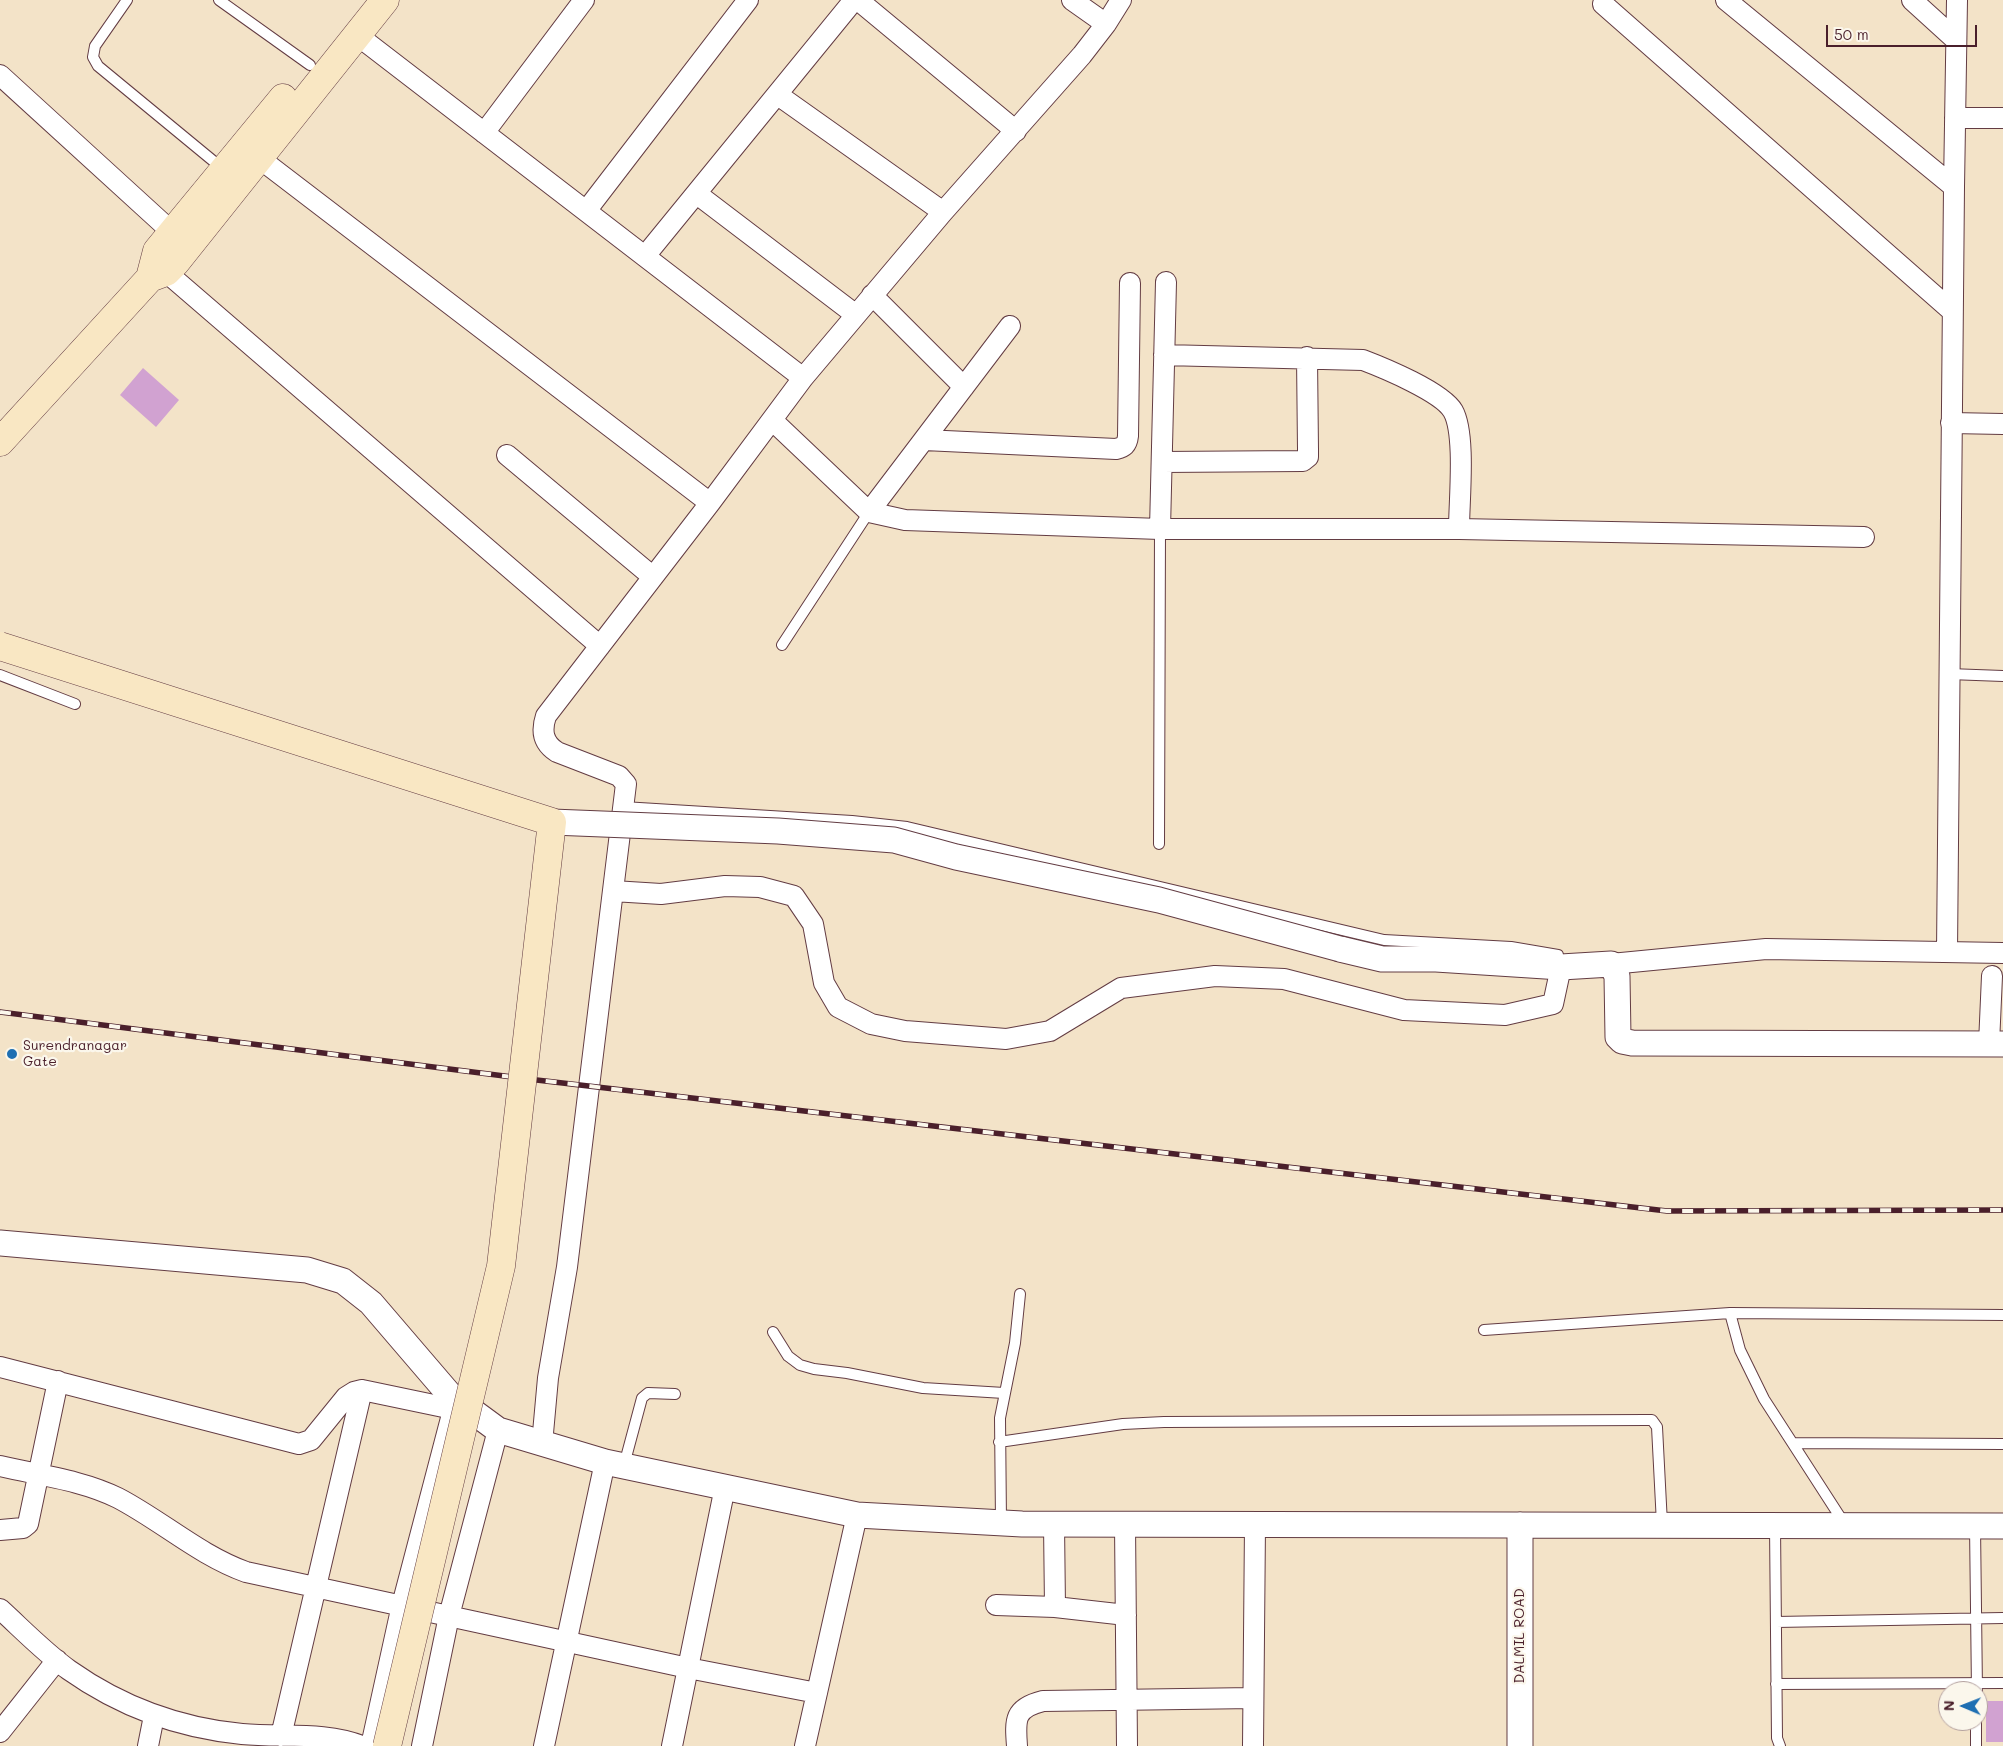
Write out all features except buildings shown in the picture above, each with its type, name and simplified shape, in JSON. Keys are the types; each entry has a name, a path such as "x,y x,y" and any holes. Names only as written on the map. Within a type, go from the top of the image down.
{"main road":[{"path":"156,271 157,251 364,0"},
{"path":"0,442 156,271 176,262 385,0"},
{"path":"0,646 552,822 501,1266 387,1746"}],"street":[{"path":"484,133 584,0"},
{"path":"586,211 748,0"},
{"path":"645,256 856,0 1016,131"},
{"path":"1073,0 1106,24"},
{"path":"542,1444 548,1378 567,1267 626,784 624,779 556,752 549,747 545,739 543,726 546,716 710,504 803,378 943,212 1016,131 1106,24 1121,0"},
{"path":"1726,0 1954,187"},
{"path":"1912,0 1956,40"},
{"path":"1947,952 1952,311 1958,0"},
{"path":"1602,4 1952,311"},
{"path":"357,35 803,378"},
{"path":"0,75 172,232"},
{"path":"778,95 943,212"},
{"path":"1956,118 2003,118"},
{"path":"259,158 710,504"},
{"path":"697,194 856,315"},
{"path":"0,423 156,271 600,646"},
{"path":"1160,529 1166,282"},
{"path":"924,440 1116,449 1123,447 1127,443 1128,436 1130,283"},
{"path":"872,295 964,387"},
{"path":"868,512 1010,326"},
{"path":"1164,355 1307,357 1363,360 1391,370 1444,401 1452,410 1459,432 1459,529"},
{"path":"1162,462 1303,460 1308,456 1307,357"},
{"path":"772,420 868,512 906,520 1160,529 1459,529 1864,537"},
{"path":"1952,424 2003,424"},
{"path":"507,455 654,577"},
{"path":"552,822 778,831 894,840 956,856 1159,900 1382,959 1436,959 1561,967 1766,949 2003,953"},
{"path":"613,891 661,894 725,886 760,887 794,896 812,924 824,982 838,1007 871,1024 904,1031 1006,1039 1050,1031 1121,988 1215,976 1284,979 1404,1010 1505,1015 1553,1004 1561,967"},
{"path":"1611,964 1617,976 1618,1037 1622,1041 1996,1044 1992,976"},
{"path":"0,1243 307,1270 343,1281 372,1303 449,1394 454,1404 402,1605 371,1746"},
{"path":"0,1367 299,1444 311,1440 346,1397 354,1392 362,1390 454,1404 498,1430 614,1464 857,1515 1054,1524 2003,1526"},
{"path":"0,1530 23,1528 28,1524 40,1475 58,1382"},
{"path":"281,1736 362,1390"},
{"path":"422,1746 449,1616 498,1430"},
{"path":"544,1746 567,1641 614,1464"},
{"path":"0,1466 85,1486 117,1498 220,1563 246,1572 688,1668 817,1693"},
{"path":"672,1746 725,1487"},
{"path":"805,1746 857,1515"},
{"path":"1054,1524 1055,1607"},
{"path":"1124,1524 1128,1700 1127,1746"},
{"path":"1253,1746 1255,1525"},
{"name":"DALMIL ROAD","path":"1520,1525 1520,1746"},
{"path":"996,1605 1055,1607 1126,1615"},
{"path":"0,1609 69,1670 126,1704 154,1716 227,1733 328,1737 362,1746"},
{"path":"0,1732 57,1660"},
{"path":"1018,1746 1016,1725 1018,1714 1029,1704 1043,1701 1254,1698"},
{"path":"148,1746 154,1716"}],"lane":[{"path":"127,0 95,46 93,56 98,66 224,170"},
{"path":"219,0 310,65"},
{"path":"782,646 868,512"},
{"path":"1159,844 1160,529"},
{"path":"0,674 76,704"},
{"path":"1949,674 2003,676"},
{"path":"623,807 852,821 907,827 1384,940 1511,947 1558,955 1561,967"},
{"path":"1001,1523 999,1442 1004,1393 1015,1343 1020,1294"},
{"path":"1484,1330 1730,1313 2003,1315"},
{"path":"1730,1313 1740,1350 1764,1400 1846,1526"},
{"path":"773,1332 788,1356 800,1365 814,1369 856,1374 923,1388 1004,1393"},
{"path":"614,1464 642,1398 648,1393 675,1394"},
{"path":"999,1442 1123,1424 1164,1422 1652,1420 1657,1427 1662,1525"},
{"path":"1793,1443 2003,1444"},
{"path":"1775,1526 1777,1738 1780,1746"},
{"path":"1975,1526 1977,1681"},
{"path":"1776,1622 2003,1618"},
{"path":"1988,1685 2003,1682"},
{"path":"1776,1684 1938,1686"},
{"path":"1976,1731 1976,1746"}],"railway":[{"path":"0,1012 528,1079 1667,1211 2003,1210"}],"place":[{"name":"Surendranagar Gate","path":"12,1054"}]}
